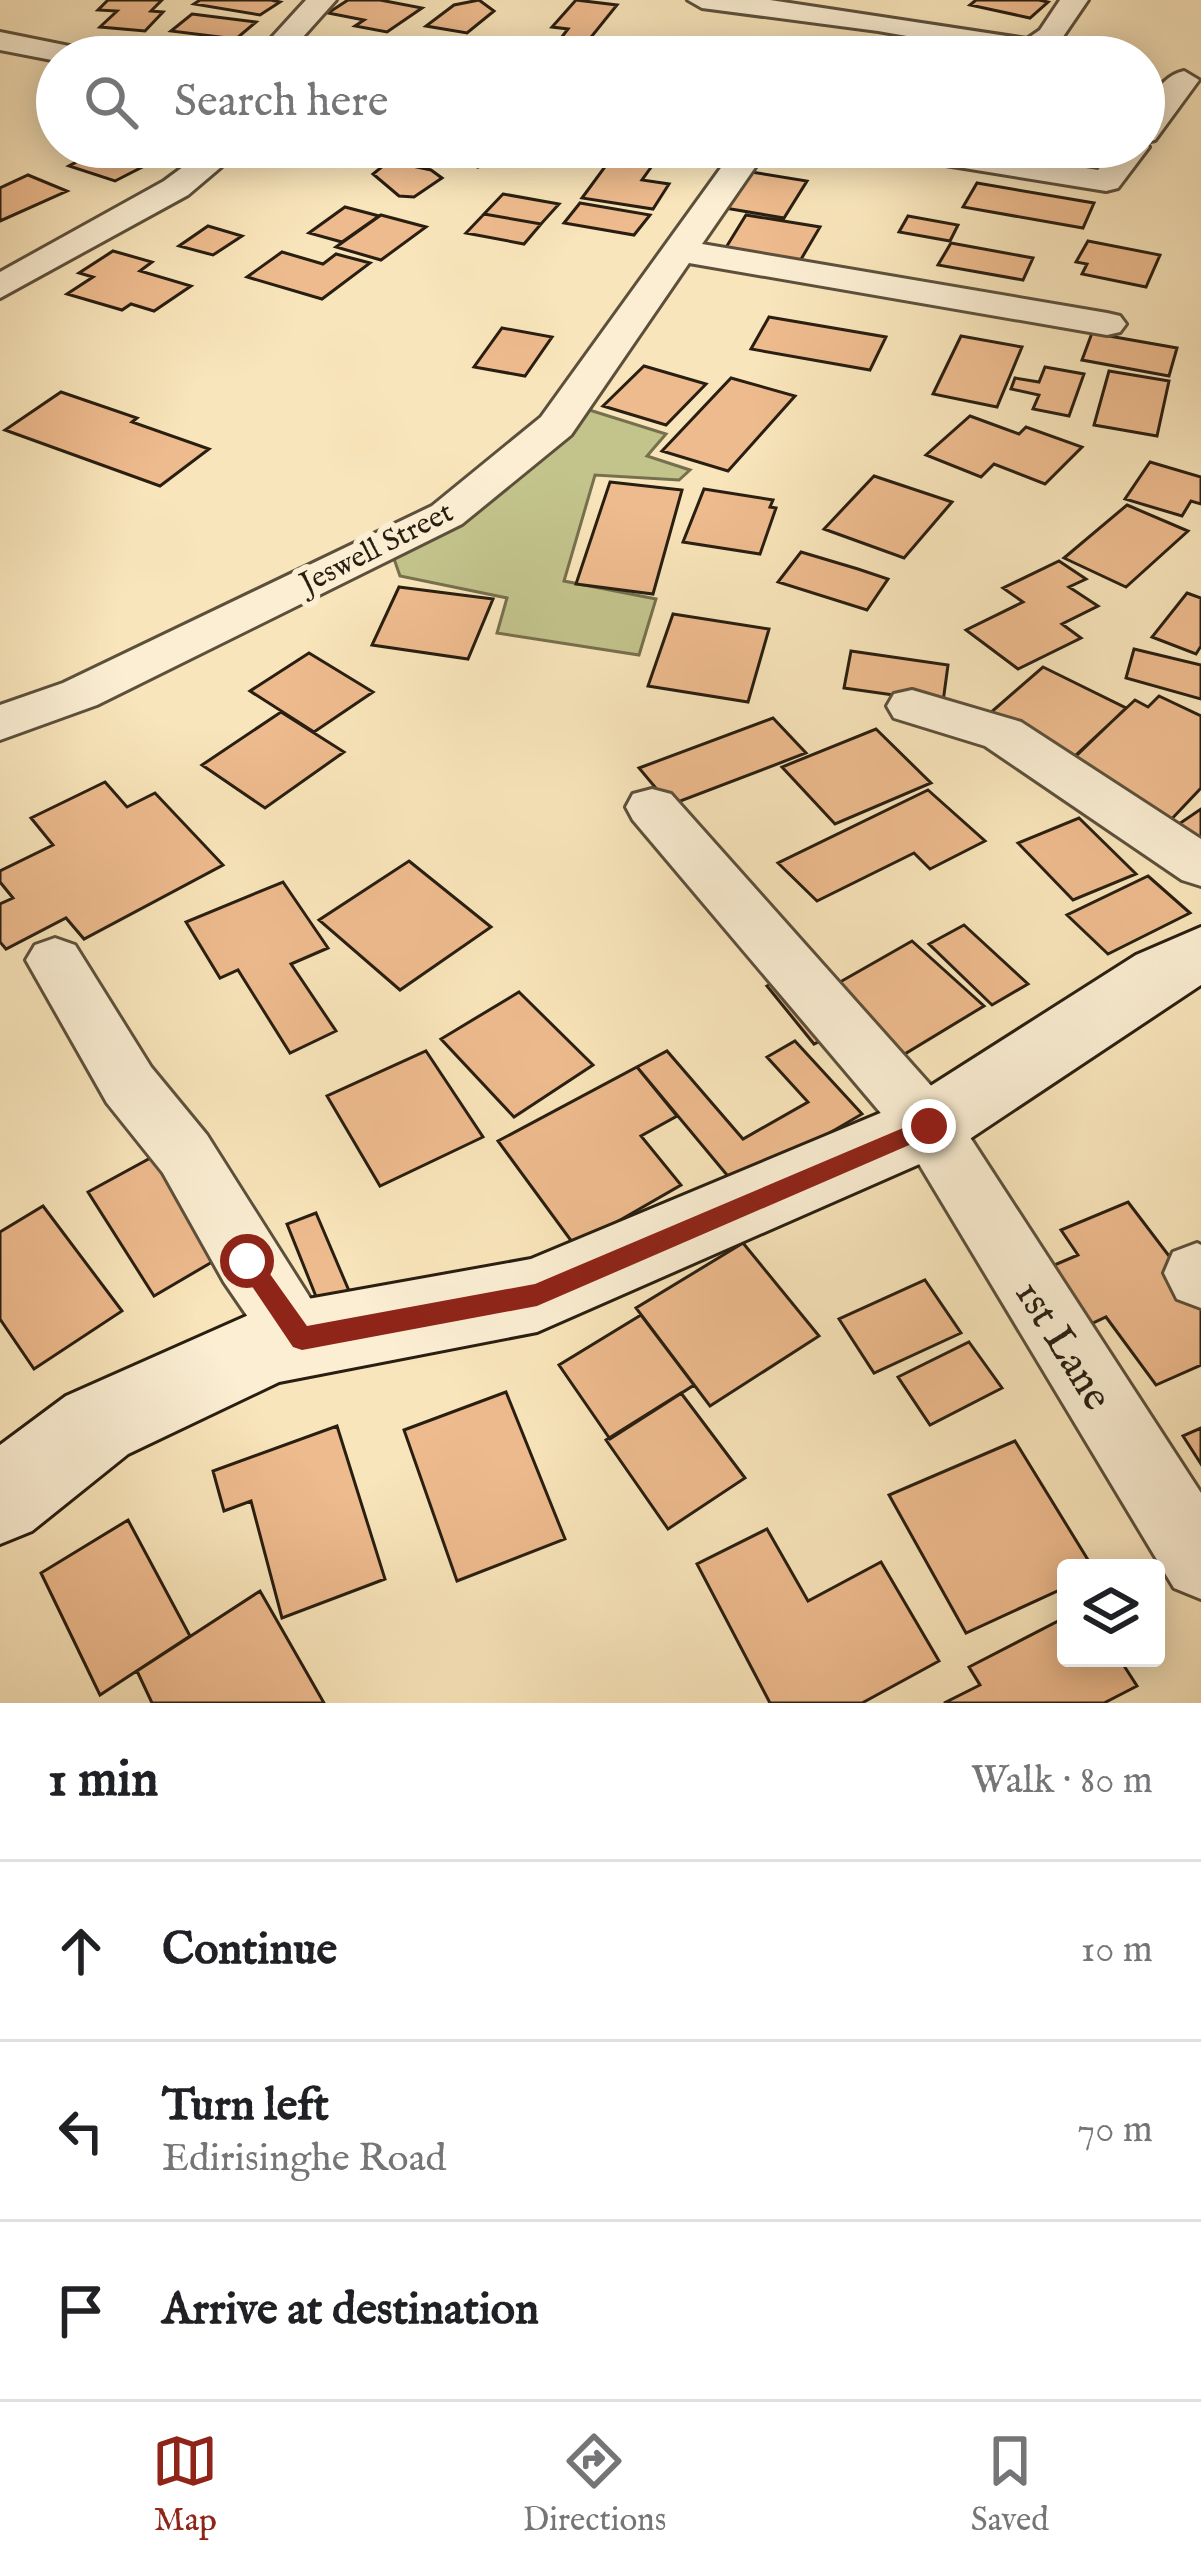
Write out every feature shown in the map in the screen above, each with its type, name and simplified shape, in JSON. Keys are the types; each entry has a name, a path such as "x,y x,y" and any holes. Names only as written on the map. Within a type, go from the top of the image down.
{"main road":[{"path":"0,1500 97,1425 269,1345 537,1295 929,1126 1188,973"}],"street":[{"path":"288,36 322,0"},
{"path":"702,0 830,27 922,36"},
{"path":"1051,36 1074,0"},
{"path":"0,41 36,48"},
{"path":"1165,111 1192,82"},
{"path":"0,287 176,188 203,168"},
{"name":"Jeswell Street","path":"0,723 80,694 447,515 556,426 739,168"},
{"path":"1026,168 1106,181 1116,168"},
{"path":"682,251 1107,324"},
{"path":"911,706 1003,734 1201,866"},
{"name":"1st Lane","path":"652,807 929,1126 1201,1561"},
{"path":"55,960 129,1085 184,1154 247,1261 302,1339"}],"green space":[{"path":"583,408 666,434 647,456 690,470 679,480 595,475 564,581 656,599 639,655 497,633 507,598 400,576 392,553"}],"building":[{"path":"108,0 162,0 151,11 163,12 145,31 100,27 117,11 98,10"},
{"path":"200,0 280,2 260,15 194,4"},
{"path":"348,0 422,8 387,32 355,26 364,20 328,13"},
{"path":"479,0 494,11 467,33 426,26 454,5"},
{"path":"576,0 617,5 592,36 563,36 568,29 552,27"},
{"path":"976,0 1048,2 1030,18 970,5"},
{"path":"192,14 256,22 240,36 171,31"},
{"path":"75,168 140,168 115,181"},
{"path":"380,168 422,168 442,178 414,197 399,196 373,174"},
{"path":"604,168 651,168 642,180 669,184 653,209 582,198"},
{"path":"745,171 807,181 784,218 719,207"},
{"path":"28,175 67,191 0,221 0,188"},
{"path":"977,183 1094,203 1083,228 963,207"},
{"path":"503,194 559,204 541,224 484,214"},
{"path":"580,203 650,215 634,235 564,223"},
{"path":"345,207 379,216 342,242 309,233"},
{"path":"484,214 541,224 524,244 466,233"},
{"path":"381,215 426,227 381,260 336,247"},
{"path":"746,215 820,227 800,261 725,249"},
{"path":"908,216 958,225 950,241 899,232"},
{"path":"208,226 242,236 213,255 179,246"},
{"path":"1088,241 1160,255 1146,287 1082,274 1087,264 1076,262"},
{"path":"951,243 1033,258 1023,280 938,265"},
{"path":"113,251 152,262 140,271 191,286 154,311 131,304 122,310 67,294 93,277 79,273"},
{"path":"282,252 323,264 336,254 370,263 322,299 247,277"},
{"path":"769,317 886,337 870,370 751,349"},
{"path":"502,328 552,337 525,376 474,367"},
{"path":"1092,333 1177,348 1169,376 1082,360"},
{"path":"961,336 1022,347 997,407 933,394"},
{"path":"644,366 706,384 666,425 603,406"},
{"path":"1045,367 1084,374 1069,416 1033,409 1039,395 1011,389 1015,378 1039,382"},
{"path":"1109,371 1169,381 1157,436 1094,425"},
{"path":"731,378 795,396 728,471 662,451"},
{"path":"61,392 209,449 160,486 5,430"},
{"path":"970,416 1019,434 1026,427 1082,447 1045,484 994,464 981,477 926,455"},
{"path":"1150,462 1201,477 1201,504 1191,501 1182,516 1125,499"},
{"path":"874,476 952,502 904,558 824,529"},
{"path":"610,482 682,490 653,594 576,584"},
{"path":"704,489 773,500 770,507 776,508 760,554 683,542"},
{"path":"1127,505 1188,531 1126,587 1064,558"},
{"path":"801,552 888,579 867,610 778,582"},
{"path":"1059,561 1086,579 1069,587 1098,606 1062,624 1081,638 1018,669 966,630 1023,602 1003,588"},
{"path":"399,587 493,599 468,659 372,645"},
{"path":"1187,593 1201,598 1201,646 1196,654 1152,637"},
{"path":"673,614 769,629 748,702 648,686"},
{"path":"1134,649 1201,665 1201,699 1126,678"},
{"path":"851,651 948,665 943,702 844,688"},
{"path":"309,653 373,692 314,732 250,691"},
{"path":"1043,667 1126,708 1074,758 989,714"},
{"path":"1159,696 1201,716 1201,788 1166,825 1061,769 1135,700 1148,707"},
{"path":"281,712 344,752 265,808 202,765"},
{"path":"773,718 806,753 670,805 639,768"},
{"path":"876,729 931,783 835,824 782,767"},
{"path":"105,782 127,807 155,793 223,865 84,939 66,918 6,949 0,942 0,904 13,898 0,882 0,871 53,845 31,818"},
{"path":"928,790 985,841 930,869 914,853 817,901 778,863"},
{"path":"1201,809 1201,843 1176,826"},
{"path":"1079,818 1136,874 1073,900 1018,843"},
{"path":"409,861 491,927 400,990 319,920"},
{"path":"1148,876 1190,913 1108,954 1067,915"},
{"path":"283,882 328,948 291,964 336,1031 290,1053 238,970 220,978 186,922"},
{"path":"964,925 1028,984 992,1005 929,944"},
{"path":"912,941 984,1006 903,1055 833,986"},
{"path":"782,979 830,1036 814,1044 767,986"},
{"path":"519,992 593,1065 514,1117 441,1039"},
{"path":"795,1041 862,1114 737,1187 637,1067 667,1051 743,1139 808,1102 767,1057"},
{"path":"426,1051 483,1137 380,1186 327,1096"},
{"path":"637,1067 677,1116 641,1136 681,1185 575,1246 498,1141"},
{"path":"156,1155 224,1255 154,1296 88,1192"},
{"path":"1128,1202 1201,1298 1201,1365 1156,1385 1106,1317 1078,1330 1038,1272 1078,1255 1061,1230"},
{"path":"43,1206 122,1311 34,1369 0,1319 0,1232"},
{"path":"316,1213 358,1312 327,1324 287,1224"},
{"path":"743,1243 819,1336 710,1406 636,1308"},
{"path":"925,1280 961,1333 874,1373 839,1319"},
{"path":"641,1315 694,1385 610,1439 559,1365"},
{"path":"969,1342 1002,1388 930,1425 898,1377"},
{"path":"506,1392 565,1539 457,1581 404,1430"},
{"path":"681,1393 745,1478 668,1529 606,1440"},
{"path":"337,1426 385,1579 282,1618 251,1501 224,1511 213,1471"},
{"path":"1201,1428 1201,1464 1183,1436"},
{"path":"1015,1441 1087,1559 1057,1559 1057,1591 966,1633 889,1495"},
{"path":"128,1520 190,1636 100,1695 41,1573"},
{"path":"767,1529 808,1601 881,1562 939,1661 862,1703 770,1703 697,1564"},
{"path":"260,1591 324,1703 152,1703 137,1671"},
{"path":"1057,1622 1057,1667 1125,1667 1137,1686 1104,1703 944,1703 980,1685 969,1667"}],"route":[{"path":"247,1261 302,1339 537,1295 929,1126"}]}
